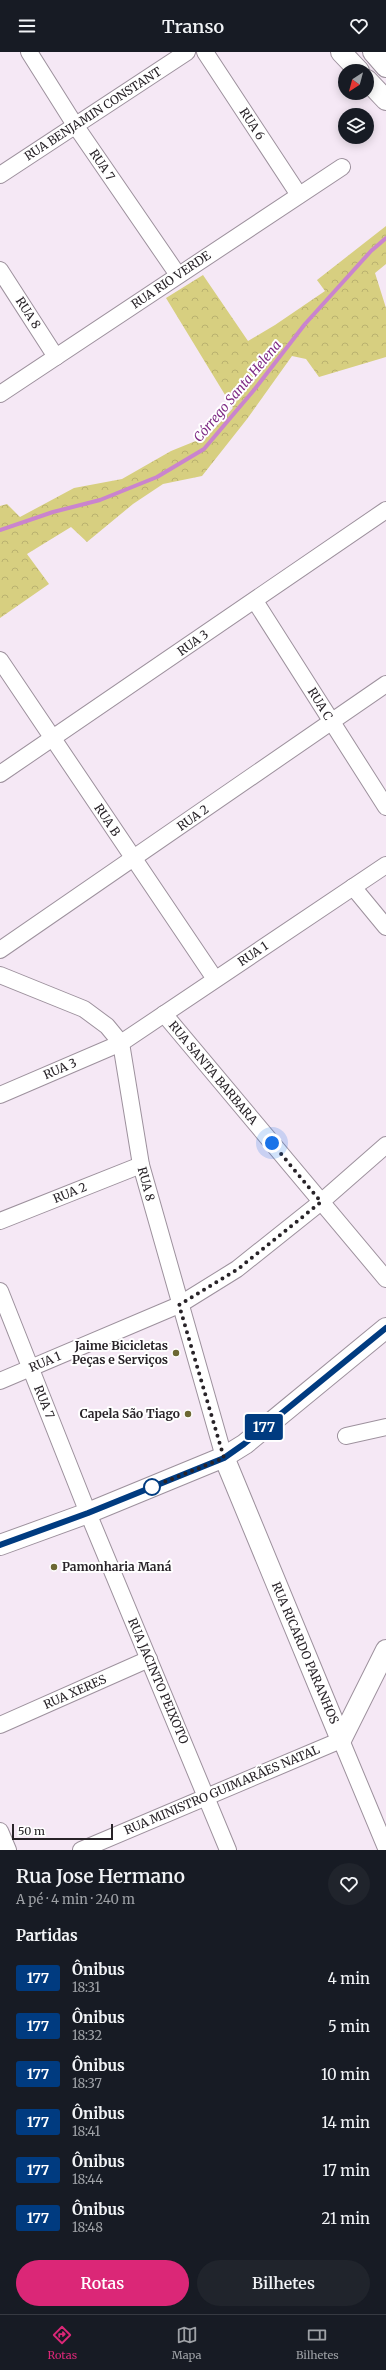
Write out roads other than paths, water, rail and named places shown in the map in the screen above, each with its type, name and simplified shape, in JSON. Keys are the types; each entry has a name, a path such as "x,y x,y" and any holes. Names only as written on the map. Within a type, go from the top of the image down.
{"main road":[{"path":"341,52 352,64"},
{"path":"373,52 386,67"},
{"path":"374,87 386,100"},
{"path":"0,1545 88,1513 224,1458 244,1444 386,1328"},
{"name":"RUA RICARDO PARANHOS","path":"224,1458 341,1740"},
{"path":"341,1740 386,1650"}],"street":[{"name":"RUA 7","path":"29,52 75,126 178,276"},
{"name":"RUA BENJAMIN CONSTANT","path":"0,175 187,52"},
{"name":"RUA 6","path":"205,52 299,195"},
{"name":"RUA RIO VERDE","path":"0,394 342,167"},
{"name":"RUA 8","path":"0,270 56,357"},
{"name":"RUA 3","path":"0,774 52,740 386,510"},
{"name":"RUA C","path":"255,601 386,807"},
{"name":"RUA B","path":"0,660 6,683 52,740 215,979"},
{"name":"RUA 2","path":"0,950 386,684"},
{"name":"RUA 1","path":"121,1043 386,865"},
{"path":"353,887 386,927"},
{"path":"0,975 84,1009 107,1026 121,1043"},
{"name":"RUA SANTA BARBARA","path":"164,1014 386,1279"},
{"name":"RUA 8","path":"121,1043 141,1165 179,1305 224,1458"},
{"name":"RUA 3","path":"0,1095 121,1043"},
{"name":"RUA 1","path":"0,1381 179,1305 238,1269 321,1202 386,1145"},
{"name":"RUA 2","path":"0,1221 141,1165"},
{"name":"RUA 7","path":"0,1291 88,1513"},
{"path":"346,1436 386,1427"},
{"name":"RUA JACINTO PEIXOTO","path":"88,1513 228,1850"},
{"name":"RUA XERES","path":"0,1725 149,1659"},
{"name":"RUA MINISTRO GUIMARÃES NATAL","path":"80,1850 341,1740"},
{"name":"RUA RICARDO PARANHOS","path":"341,1740 386,1848"},
{"path":"0,1831 8,1850"}],"waterway":[{"name":"Córrego Santa Helena","path":"0,530 53,512 100,500 157,477 204,449 254,390 305,324 371,251 386,238"}],"place":[{"name":"Jaime Bicicletas Peças e Serviços","path":"176,1353"},
{"name":"Capela São Tiago","path":"188,1414"},
{"name":"Pamonharia Maná","path":"54,1567"}]}
